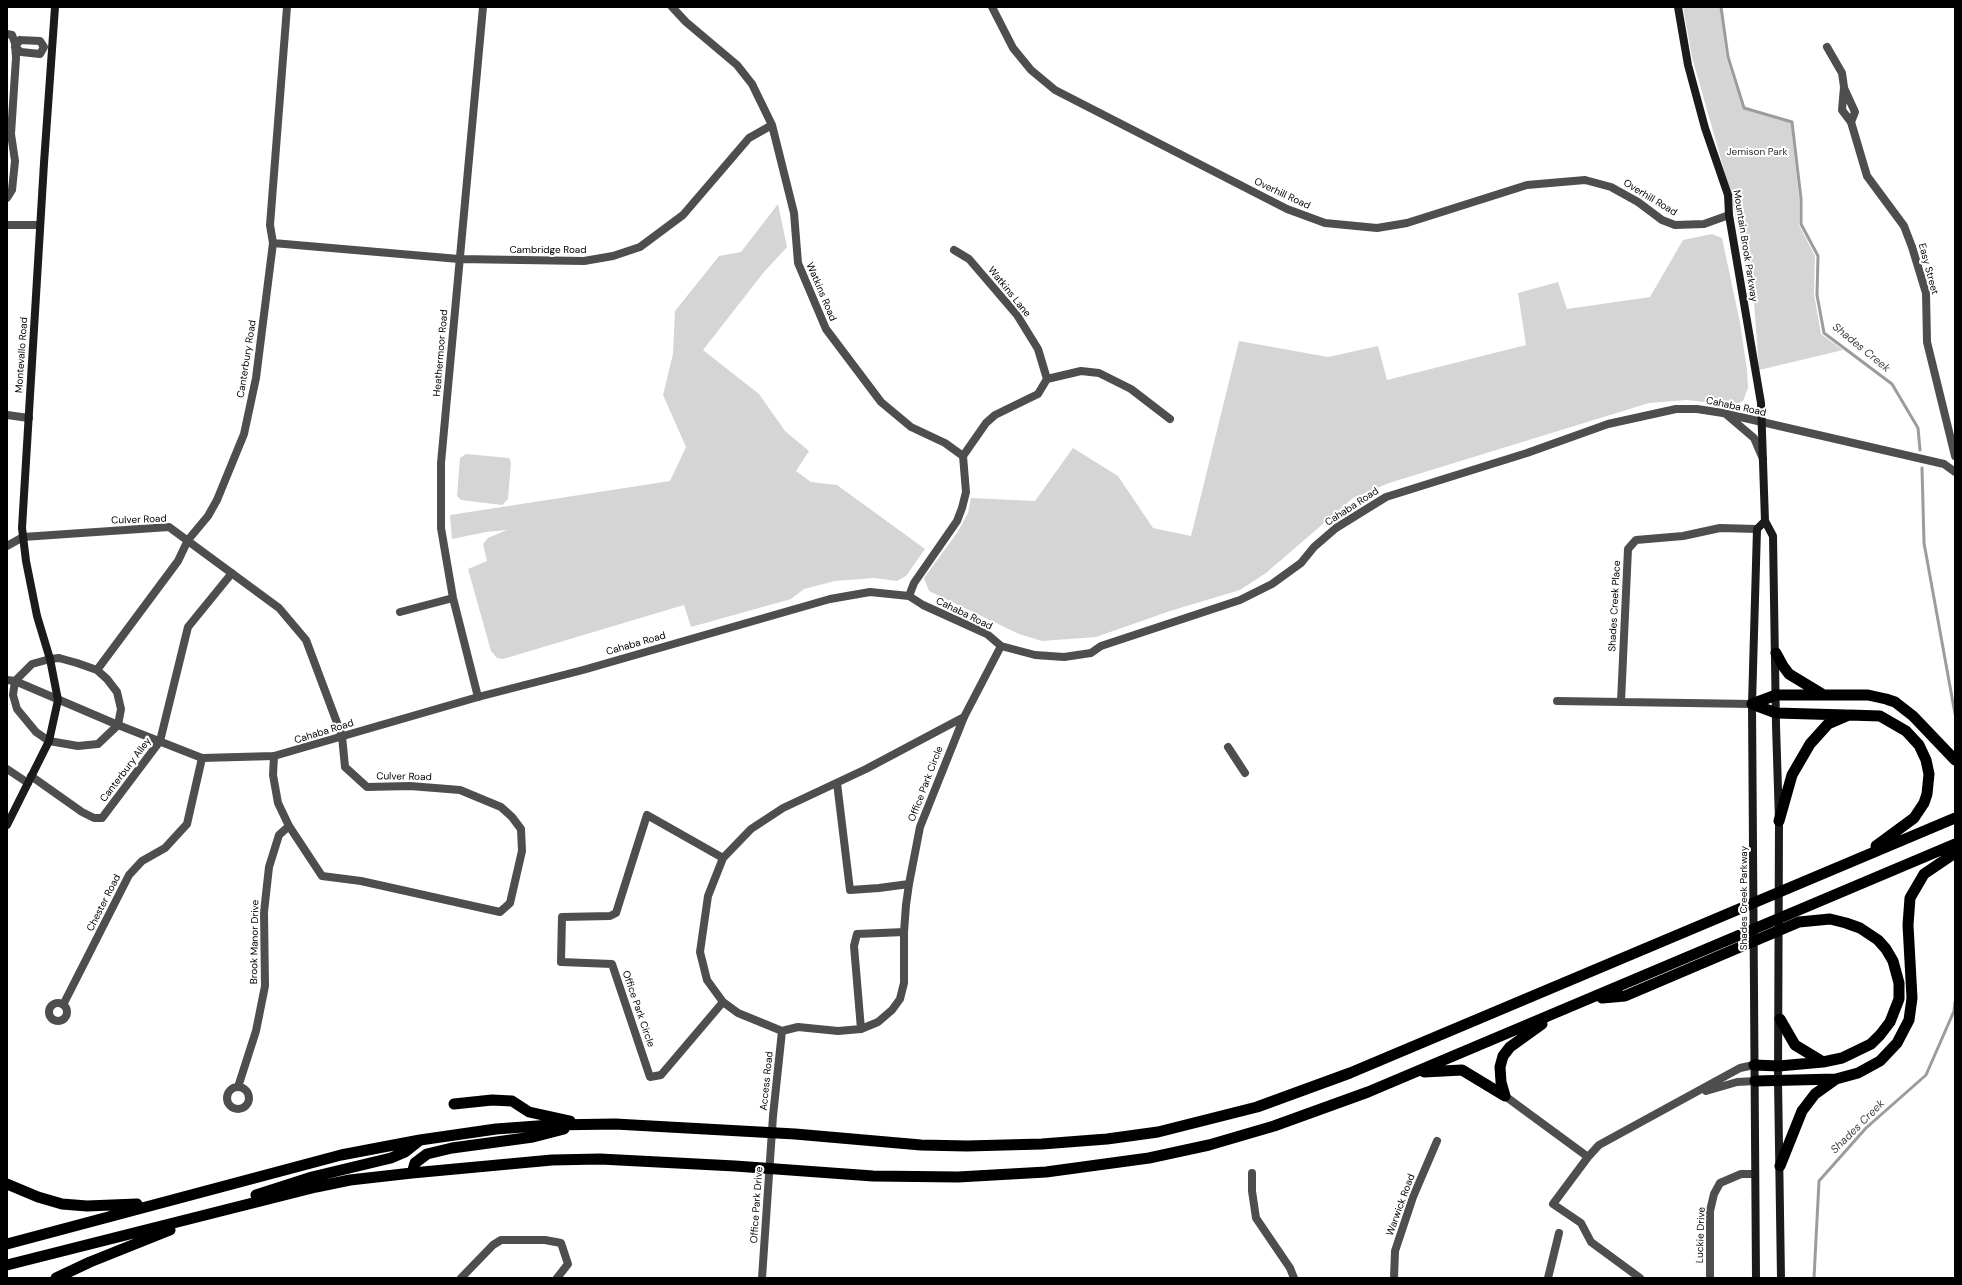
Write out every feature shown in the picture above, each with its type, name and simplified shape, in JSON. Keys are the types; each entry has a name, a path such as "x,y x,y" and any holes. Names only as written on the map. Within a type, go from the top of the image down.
{"highway":[{"path":"1776,653 1782,666 1789,674 1823,694"},
{"path":"1752,704 1776,695 1823,694 1868,695 1895,702 1913,716 1955,760"},
{"path":"1752,704 1776,713 1880,716 1906,731 1919,745 1929,774 1928,790 1924,803 1914,818 1901,829 1854,860"},
{"path":"1779,821 1792,775 1810,744 1828,724 1849,715"},
{"path":"7,1244 341,1156 420,1140 496,1129 582,1124 638,1125 921,1145 976,1146 1042,1144 1107,1139 1158,1132 1257,1107 1343,1076 1955,818"},
{"path":"7,1265 316,1186 350,1180 552,1160 712,1164 770,1170 881,1176 958,1177 1046,1172 1149,1158 1209,1145 1274,1126 1318,1111 1412,1074 1591,999 1955,844"},
{"path":"1755,1081 1836,1079 1858,1073 1880,1061 1898,1043 1909,1020 1912,998 1908,925 1910,898 1916,884 1924,874 1955,853"},
{"path":"1591,999 1625,996 1799,922 1830,919 1860,928 1878,940 1886,949 1893,961 1899,983 1899,999 1890,1022 1880,1035 1871,1044 1855,1053 1823,1062 1779,1066 1754,1065"},
{"path":"1505,1096 1501,1082 1500,1067 1503,1056 1510,1048 1559,1012"},
{"path":"1780,1019 1795,1045 1823,1062"},
{"path":"1412,1074 1462,1070 1505,1096"},
{"path":"1780,1166 1802,1111 1815,1094 1836,1079"},
{"path":"454,1104 492,1100 512,1101 529,1112 582,1124"},
{"path":"412,1174 415,1163 427,1154 452,1148 533,1137 582,1124"},
{"path":"56,1278 90,1262 253,1196 312,1177 391,1158 405,1152 420,1140"},
{"path":"7,1184 38,1197 62,1204 87,1206 160,1203"}],"main road":[{"name":"Montevallo Road","path":"55,7 48,48 23,537 26,561 38,616 50,659 58,700"},
{"name":"Mountain Brook Parkway","path":"1678,7 1688,65 1705,128 1728,195 1729,215 1761,403 1761,422"},
{"path":"1761,422 1764,521 1773,536 1776,653 1779,821 1780,1019 1778,1080 1781,1278"},
{"path":"1757,529 1764,521"},
{"name":"Shades Creek Parkway","path":"1756,1278 1752,704 1757,529"},
{"path":"7,825 48,741 58,700"}],"street":[{"name":"Canterbury Road","path":"96,670 178,560 188,540 214,506 244,434 256,378 273,243 270,225 287,7"},
{"name":"Heathermoor Road","path":"478,697 453,598 441,528 441,464 483,7"},
{"name":"Watkins Road","path":"672,7 686,22 737,65 752,84 772,125 794,213 798,263 826,328 881,402 911,427 945,443 962,456"},
{"name":"Overhill Road","path":"992,7 1013,48 1031,70 1055,90 1287,209 1325,223 1377,228 1407,223 1527,185 1585,180 1611,187 1638,202 1662,220 1675,225 1704,224 1729,215"},
{"path":"7,34 12,36 15,47 14,101 11,134 15,161 12,190 7,198"},
{"path":"20,40 40,41 48,48 40,54 21,52 15,47 20,40"},
{"name":"Easy Street","path":"1827,47 1842,73 1844,87 1842,110 1851,122 1867,176 1904,226 1926,293 1927,342 1955,456"},
{"name":"Cambridge Road","path":"273,243 459,259 584,261 613,256 640,247 683,215 749,138 772,125"},
{"path":"7,225 40,225"},
{"name":"Watkins Lane","path":"954,250 969,259 1017,315 1038,349 1047,379"},
{"path":"909,596 914,583 957,521 966,492 962,456 990,419 995,415 1038,394 1047,379 1081,371 1099,374 1131,389 1170,419"},
{"name":"Cahaba Road","path":"11,681 202,758 274,756 478,697 583,670 830,599 870,592 909,596 923,605 987,634 1001,646 1035,655 1064,657 1091,653 1101,646 1240,600 1272,584 1302,562 1314,547 1336,528 1386,497 1527,453 1608,424 1676,410 1697,409 1723,412 1944,464 1955,472"},
{"path":"1723,412 1754,438 1763,460"},
{"path":"7,415 29,418"},
{"name":"Culver Road","path":"7,546 23,537 169,527 279,608 306,640 342,736 345,767 367,787 410,786 460,790 501,808 512,817 521,830 522,851 510,903 500,912 361,881 322,876 289,826"},
{"name":"Shades Creek Place","path":"1621,702 1628,549 1636,540 1683,536 1720,528 1757,529"},
{"name":"Canterbury Alley","path":"7,769 30,780 82,812 94,818 102,818 160,741 188,627 232,574"},
{"path":"400,612 453,598"},
{"name":"Office Park Circle","path":"964,717 784,808 751,829 723,858 708,896 700,952 707,980 723,1002 738,1013 782,1031 798,1027 838,1031 861,1029 878,1022 892,1010 900,998 904,983 904,932 908,884 920,827 964,717 1001,646"},
{"path":"59,658 96,670 107,679 117,692 121,710 118,725 98,744 78,746 48,741 36,732 17,709 11,681 32,664 50,659 59,658"},
{"path":"1557,700 1752,704"},
{"path":"1228,747 1245,773"},
{"path":"274,756 273,775 278,803 289,826"},
{"name":"Chester Road","path":"63,1005 129,875 142,861 165,848 187,824 202,758"},
{"path":"837,782 850,890 908,884"},
{"name":"Office Park Circle","path":"723,858 647,815 616,913 610,916 562,917 561,962 612,964 650,1076 661,1075 723,1002"},
{"name":"Brook Manor Drive","path":"238,1086 256,1031 265,986 264,912 268,866 279,835 289,826"},
{"path":"861,1029 854,946 857,934 904,932"},
{"name":"Access Road","path":"773,1134 782,1031"},
{"path":"1640,1278 1590,1242 1581,1223 1553,1204 1588,1157 1599,1145 1740,1068 1754,1065"},
{"path":"1690,1096 1737,1082 1755,1081"},
{"path":"1505,1096 1588,1157"},
{"name":"Office Park Drive","path":"762,1278 773,1134"},
{"name":"Warwick Road","path":"1394,1278 1395,1251 1413,1197 1437,1141"},
{"path":"1252,1173 1252,1191 1256,1218 1290,1268 1294,1278"},
{"name":"Luckie Drive","path":"1710,1278 1710,1211 1714,1194 1720,1183 1741,1174 1755,1174"},
{"path":"1548,1278 1559,1233"},
{"path":"461,1278 493,1245 501,1240 537,1240 561,1243 568,1264 557,1278"}],"green space":[{"name":"Jemison Park","path":"1683,7 1720,7 1726,57 1743,109 1791,123 1799,199 1799,225 1815,256 1814,294 1821,334 1843,350 1759,370 1754,302 1730,191 1692,57"},
{"path":"778,204 787,247 764,272 703,350 759,394 785,431 809,451 796,471 811,482 837,485 925,549 906,576 897,581 874,578 835,581 804,589 791,599 691,627 684,605 503,659 497,658 491,651 468,569 487,561 483,544 488,538 507,530 486,532 452,539 450,515 670,481 686,447 663,395 673,354 675,311 719,256 741,252"},
{"path":"1712,234 1722,238 1740,323 1747,370 1748,388 1743,401 1734,405 1687,400 1649,403 1389,483 1353,498 1266,573 1240,590 1170,611 1096,637 1042,641 1019,634 929,591 924,578 957,533 968,513 971,498 1035,501 1073,448 1118,476 1153,528 1191,536 1239,341 1328,357 1378,346 1387,380 1526,345 1518,293 1558,282 1567,309 1650,297 1683,240"},
{"path":"466,454 509,458 511,462 508,499 502,505 461,500 457,496 460,458"}],"waterway":[{"name":"Shades Creek","path":"1721,7 1728,57 1744,108 1792,122 1801,199 1801,224 1818,256 1817,295 1824,333 1892,384 1918,428 1920,450"},
{"name":"Shades Creek","path":"1922,468 1924,543 1955,714"},
{"name":"Shades Creek","path":"1814,1278 1819,1181 1866,1128 1926,1075 1954,1011 1955,1002"}]}
